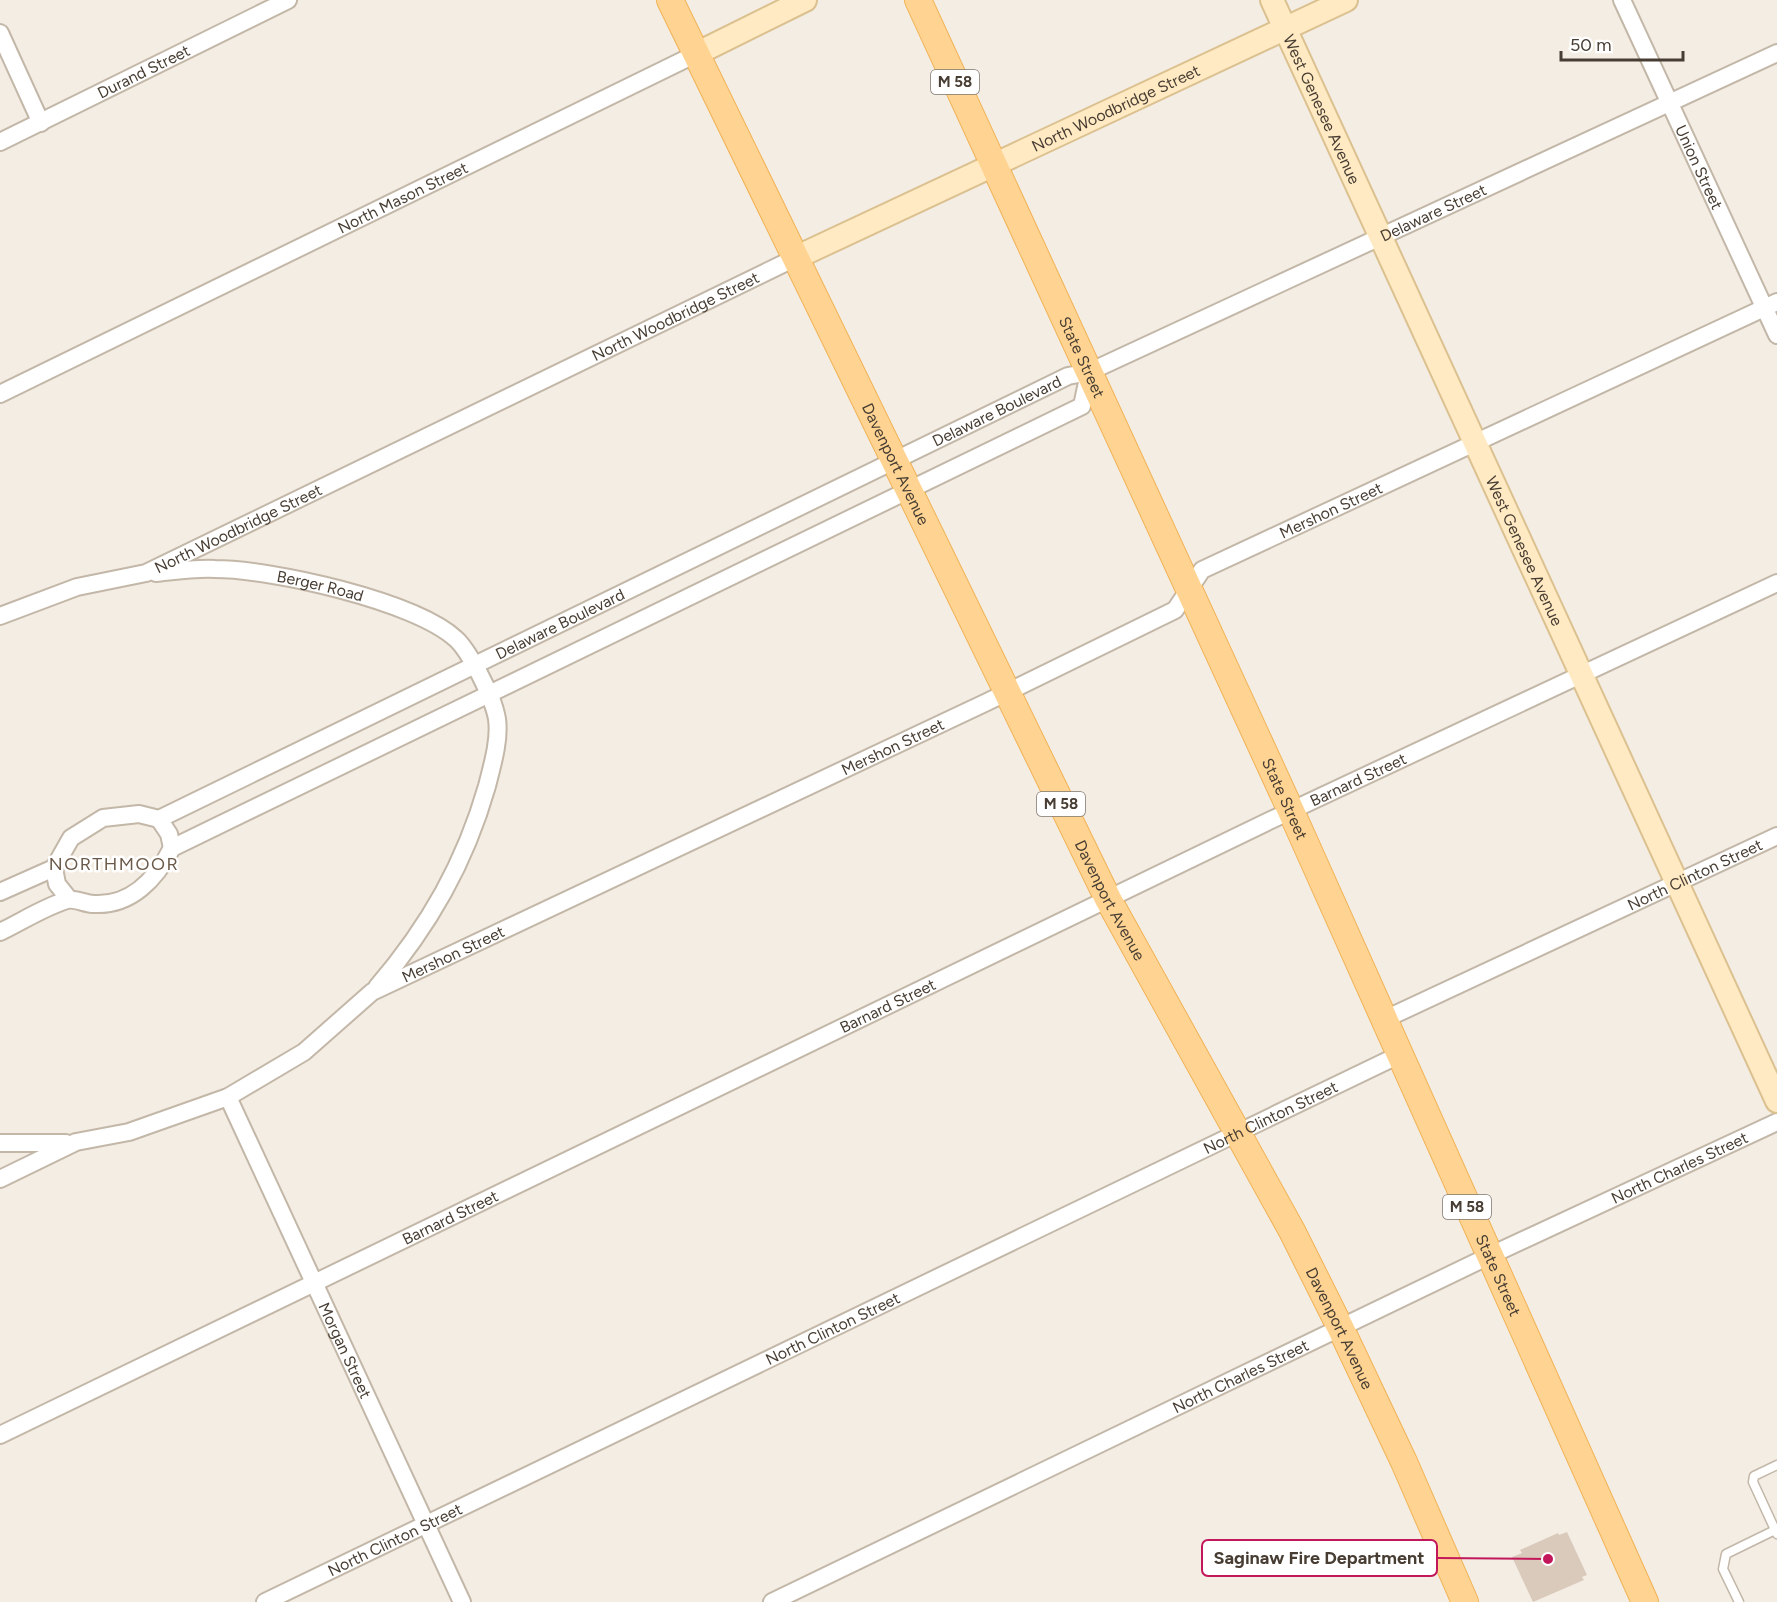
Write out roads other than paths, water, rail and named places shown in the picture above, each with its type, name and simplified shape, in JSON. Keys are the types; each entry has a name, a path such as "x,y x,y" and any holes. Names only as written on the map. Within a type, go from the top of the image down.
{"main road":[{"name":"Davenport Avenue","path":"670,0 1108,899 1292,1232 1341,1329 1404,1462 1465,1602"},
{"name":"State Street","path":"918,0 1291,811 1645,1602"}],"street":[{"name":"Durand Street","path":"0,142 288,0"},
{"name":"North Mason Street","path":"0,394 805,0"},
{"name":"West Genesee Avenue","path":"1272,0 1777,1101"},
{"name":"North Woodbridge Street","path":"0,616 77,587 146,573 795,258 1346,0"},
{"name":"Union Street","path":"1622,0 1669,103 1771,305 1777,335"},
{"path":"0,33 41,123"},
{"name":"Delaware Street","path":"1089,372 1777,52"},
{"name":"Mershon Street","path":"0,1179 76,1142 129,1132 228,1098 304,1052 372,992 1006,693 1176,610 1202,570 1771,305"},
{"name":"Delaware Boulevard","path":"69,899 93,904 111,903 132,895 148,883 172,848 1082,406 1089,372 1068,376 159,819"},
{"name":"Berger Road","path":"146,573 215,568 273,575 349,591 421,618 456,639 474,664 490,695 497,720 493,765 461,861 430,918 372,992"},
{"name":"Barnard Street","path":"0,1436 1291,811 1777,583"},
{"path":"0,892 54,868 70,838 103,818 139,814 159,819 169,834 172,848"},
{"name":"North Clinton Street","path":"1383,1020 1777,836"},
{"path":"0,932 69,899 57,884 54,868"},
{"name":"North Clinton Street","path":"265,1602 1399,1054"},
{"name":"Morgan Street","path":"228,1098 316,1283 462,1602"},
{"name":"North Charles Street","path":"772,1602 1489,1256 1777,1122"},
{"path":"0,1143 26,1145 76,1142"}],"lane":[{"path":"1739,1602 1723,1569 1726,1554 1776,1532 1754,1482 1754,1476 1777,1465"}],"place":[{"name":"Saginaw Fire Department","path":"1548,1559"}],"district":[{"name":"NORTHMOOR","path":"114,864"}]}
